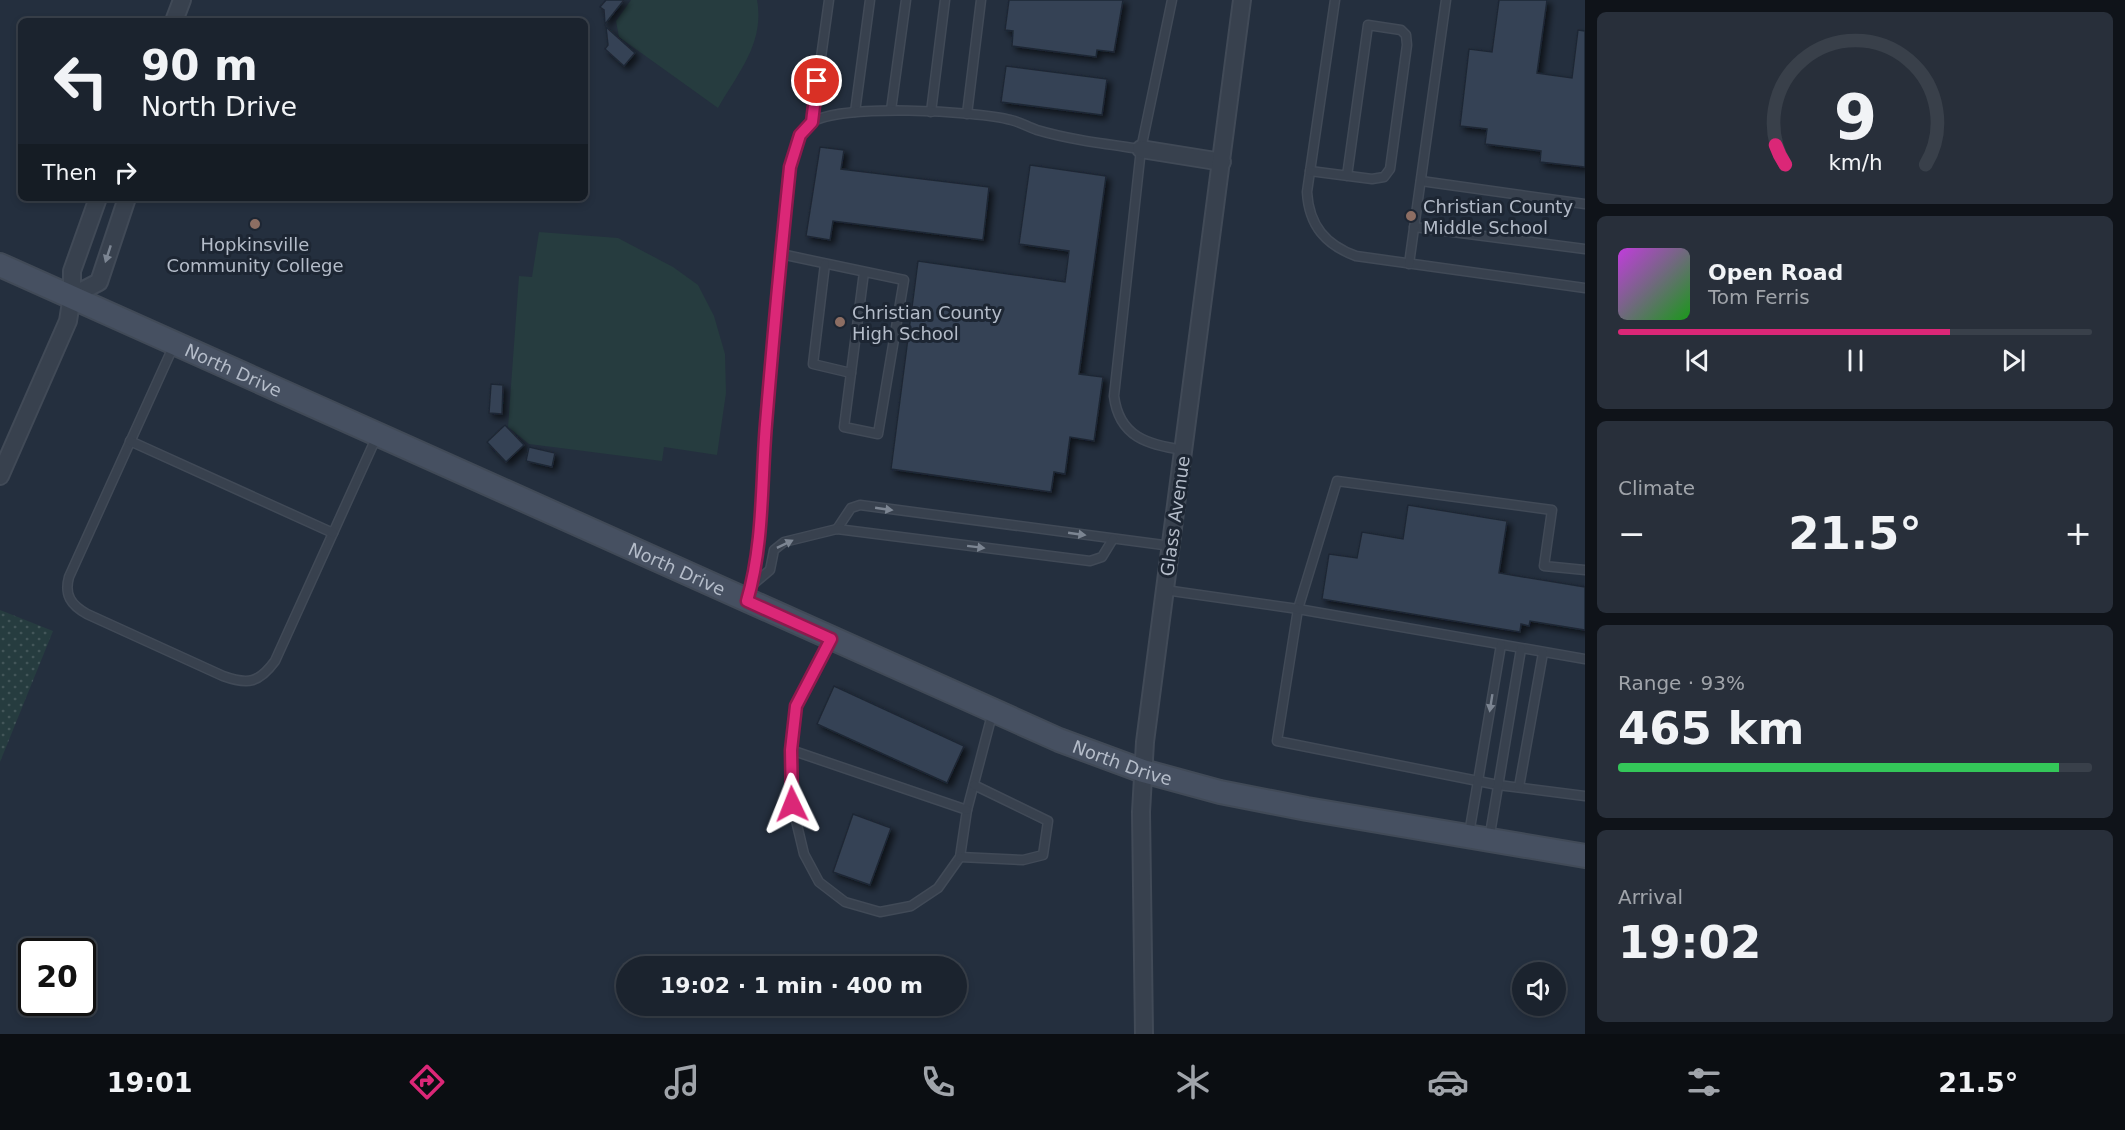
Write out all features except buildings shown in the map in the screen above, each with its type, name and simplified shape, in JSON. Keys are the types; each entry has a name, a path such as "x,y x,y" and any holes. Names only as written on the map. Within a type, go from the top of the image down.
{"main road":[{"name":"North Drive","path":"0,265 378,434 749,594 831,639 1059,740 1143,771 1220,792 1585,856"}],"street":[{"path":"175,18 182,0"},
{"name":"Glass Avenue","path":"1144,1034 1141,812 1145,742 1242,0"},
{"path":"1141,149 1222,162"},
{"path":"0,476 68,321 72,296 72,271 97,201"},
{"path":"72,296 99,282 126,201"}],"lane":[{"path":"812,122 829,0"},
{"path":"855,112 870,0"},
{"path":"891,110 906,0"},
{"path":"931,112 945,0"},
{"path":"968,114 981,0"},
{"path":"1172,0 1141,149 1114,396 1118,414 1136,436 1157,446 1184,450"},
{"path":"1335,0 1310,171 1308,207 1314,222 1327,239 1340,250 1356,256 1585,288"},
{"path":"1409,264 1446,0"},
{"path":"1310,171 1347,176 1372,179 1384,177 1390,170 1407,45 1406,35 1401,30 1368,25 1347,176"},
{"path":"749,594 761,518 766,426 790,167 800,135 812,122 819,119 855,112 891,110 968,114 1012,120 1038,130 1074,139 1141,149"},
{"path":"1420,181 1585,204"},
{"path":"1414,227 1585,249"},
{"path":"781,254 904,280 878,434 843,428 864,272"},
{"path":"825,264 813,364 851,373"},
{"path":"175,342 69,577 67,594 71,602 87,614 223,676 252,681 268,670 275,661 378,434"},
{"path":"130,441 333,533"},
{"path":"1585,570 1544,566 1552,510 1337,481 1298,609 1277,741 1478,781 1585,796"},
{"path":"837,529 851,508 860,506 1171,546"},
{"path":"749,594 770,570 774,550 784,542 837,529 1090,561 1102,557 1113,539"},
{"path":"1165,590 1298,609 1585,659"},
{"path":"831,639 796,706 791,750 792,804 804,854 819,882 845,902 880,912 911,906 938,888 960,857 967,810 993,711"},
{"path":"1478,838 1478,781 1501,645"},
{"path":"1478,838 1498,784 1521,649"},
{"path":"1520,787 1544,652"},
{"path":"791,750 967,810"},
{"path":"960,857 1023,860 1043,855 1048,820 974,785"}],"green space":[{"path":"631,0 757,0 757,30 753,44 741,70 718,108 619,37 616,21"},
{"path":"539,232 618,238 673,267 698,285 714,316 725,354 726,393 717,455 664,447 662,461 529,444 508,427 519,276 532,277"},
{"path":"0,610 53,631 0,762"}],"place":[{"name":"Christian County Middle School","path":"1411,216"},
{"name":"Hopkinsville Community College","path":"255,224"},
{"name":"Christian County High School","path":"840,322"}],"route":[{"path":"792,804 791,750 796,706 831,639 747,601 755,568 761,518 766,426 790,167 800,135 812,122 817,81"}]}
